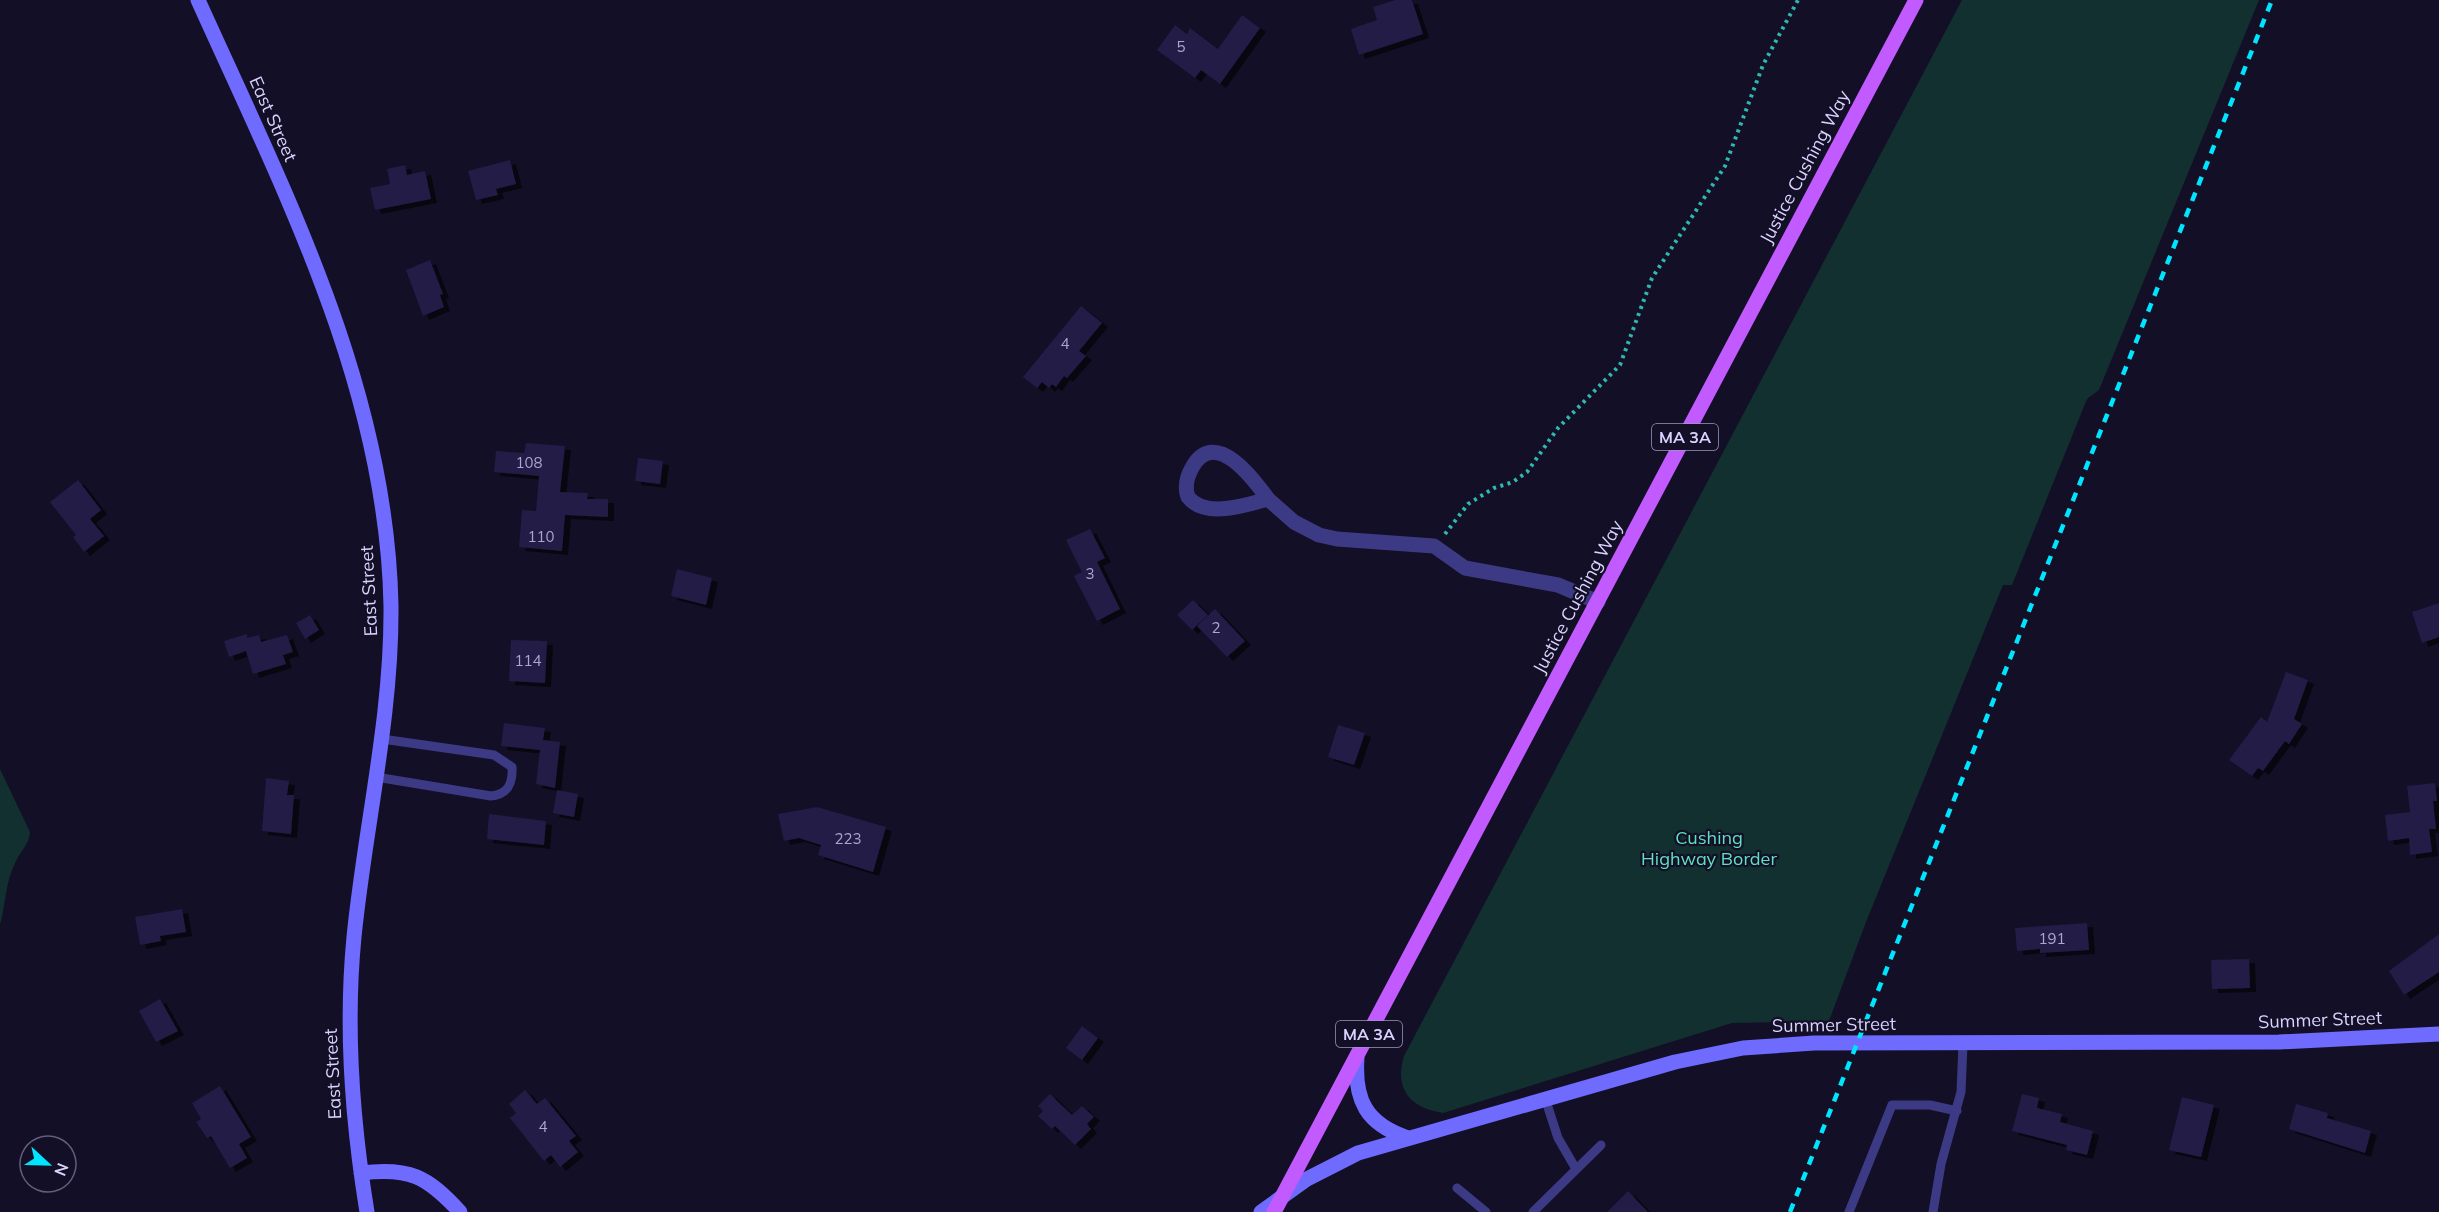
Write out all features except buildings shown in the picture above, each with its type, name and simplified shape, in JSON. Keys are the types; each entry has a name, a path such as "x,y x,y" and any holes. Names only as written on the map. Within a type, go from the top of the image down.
{"main road":[{"name":"Justice Cushing Way","path":"1274,1212 1916,0"}],"street":[{"name":"East Street","path":"198,0 313,259 354,378 377,476 389,574 390,654 382,739 358,901 351,979 351,1081 367,1212"},
{"path":"1268,499 1234,507 1201,507 1188,497 1186,483 1195,462 1202,455 1228,456 1245,468 1268,499 1294,522 1328,538 1438,548 1465,568 1558,585 1598,602"},
{"name":"Summer Street","path":"1261,1212 1284,1194 1330,1166 1358,1153 1675,1062 1761,1045 2322,1041 2439,1034"},
{"path":"1357,1058 1355,1079 1359,1097 1367,1113 1392,1133 1408,1138"},
{"path":"361,1173 393,1169 409,1173 431,1185 460,1212"}],"lane":[{"path":"376,777 491,795 501,795 508,789 513,779 512,767 494,755 382,739"},
{"path":"1933,1212 1941,1164 1957,1111 1963,1044"},
{"path":"1545,1098 1565,1154 1576,1169"},
{"path":"1849,1212 1892,1105 1930,1105 1957,1111"},
{"path":"1533,1212 1601,1145"},
{"path":"1457,1188 1486,1212"}],"path":[{"path":"1438,548 1449,527 1468,504 1494,488 1513,482 1527,472 1558,428 1620,365 1652,278 1725,166 1763,65 1798,0"}],"green space":[{"name":"Cushing Highway Border","path":"1962,0 2259,0 2099,390 2087,399 2012,585 2003,585 1866,922 1829,1021 1732,1023 1443,1113 1422,1107 1407,1095 1403,1087 1401,1068 1404,1056"},
{"path":"0,769 30,832 10,877 0,925"}],"railway":[{"path":"1790,1212 2272,0"}]}
